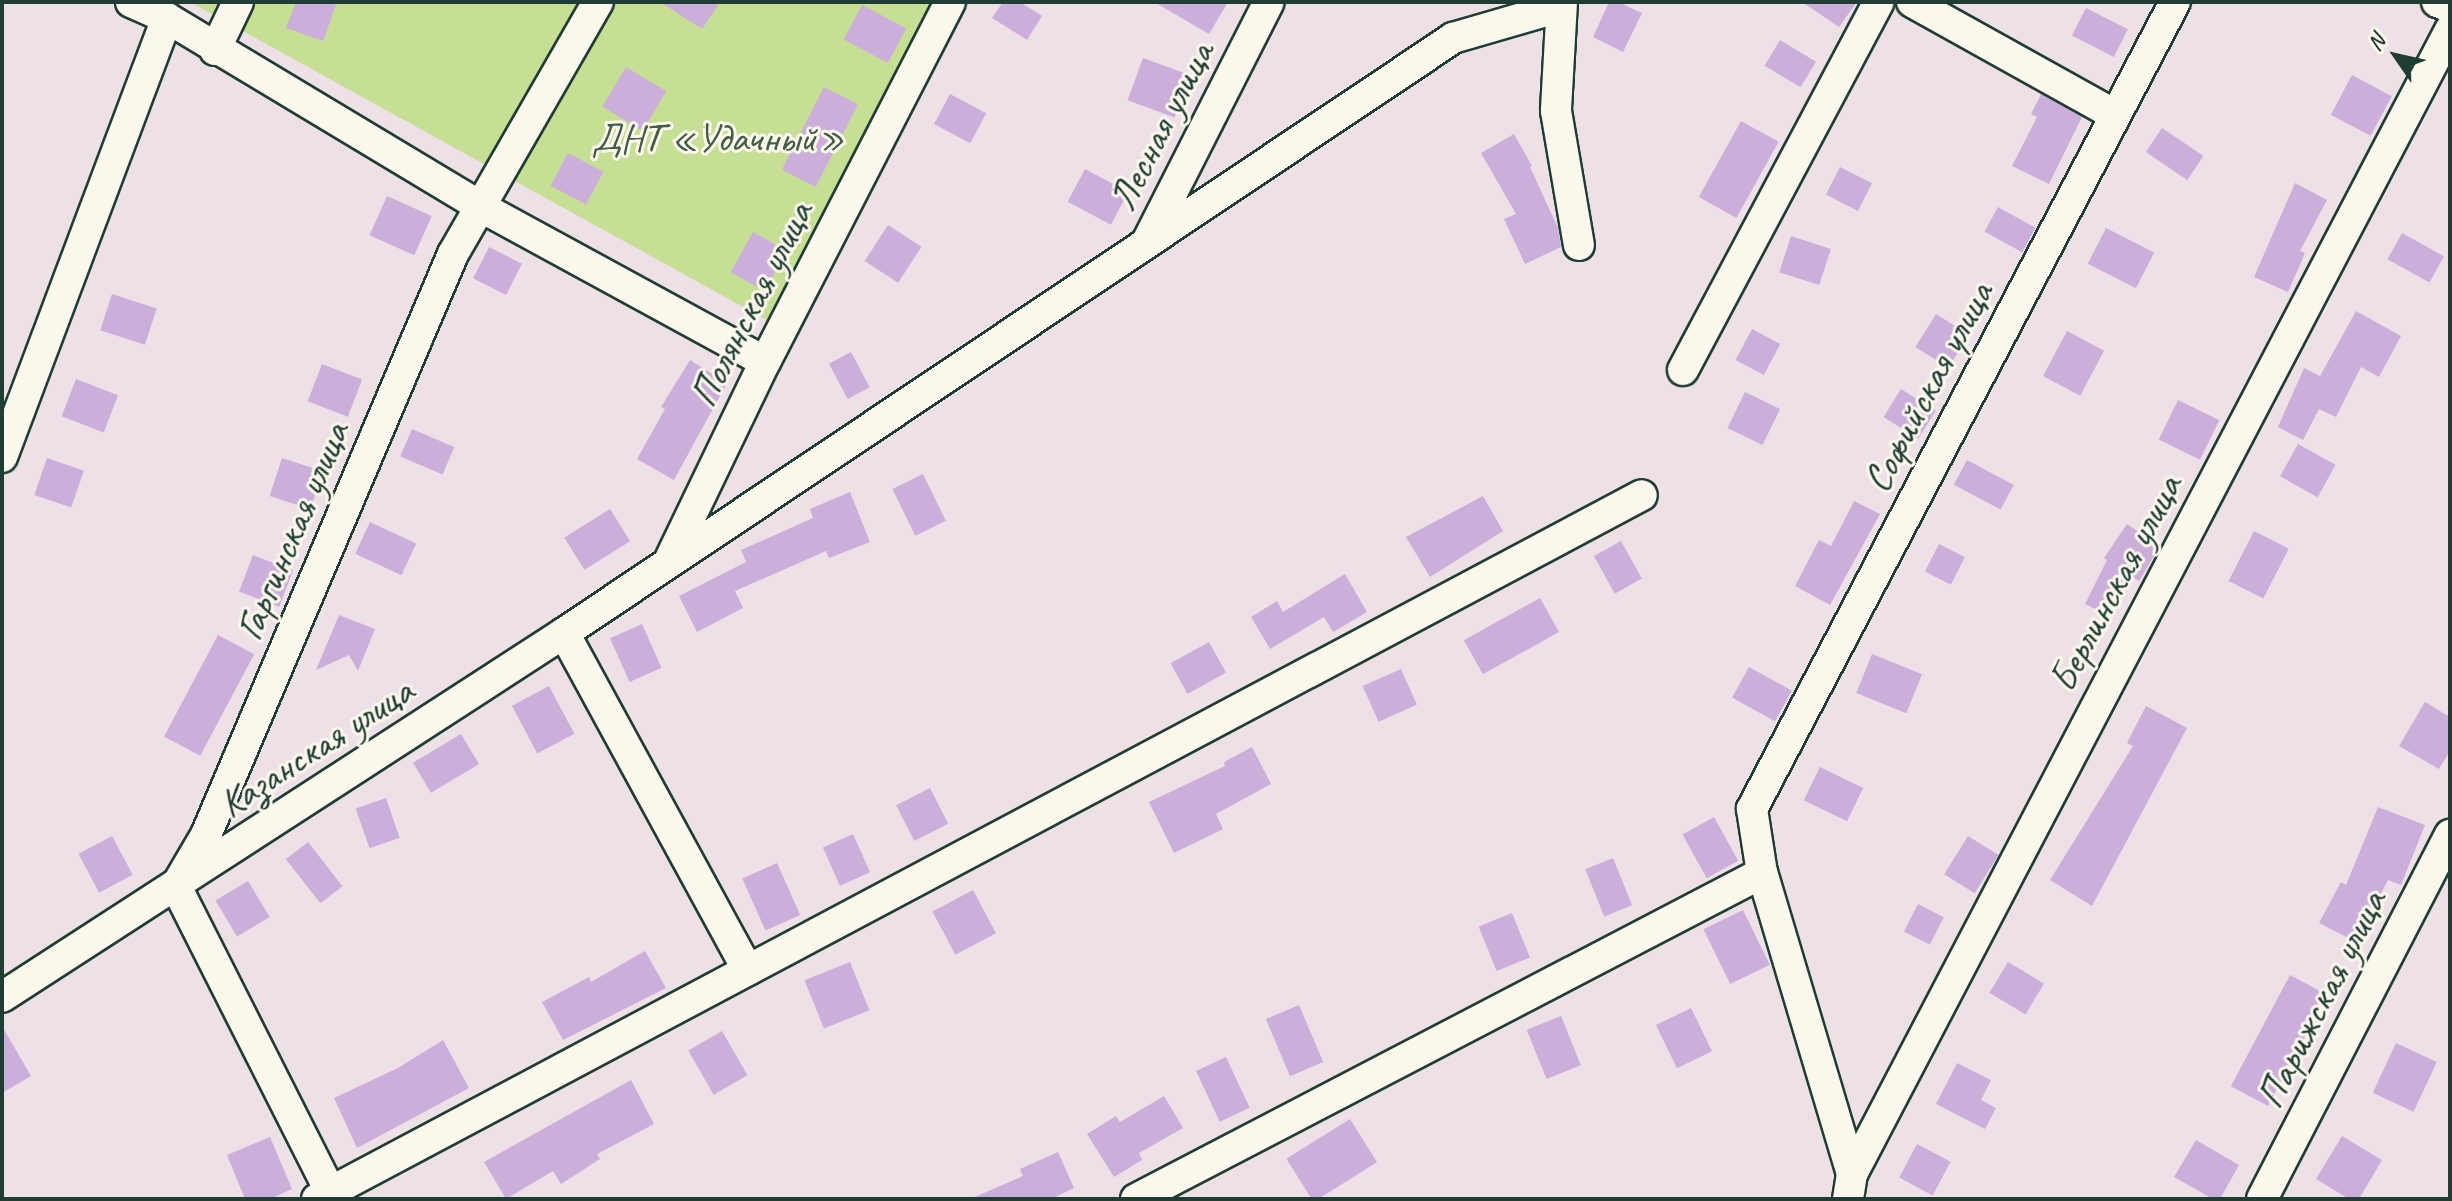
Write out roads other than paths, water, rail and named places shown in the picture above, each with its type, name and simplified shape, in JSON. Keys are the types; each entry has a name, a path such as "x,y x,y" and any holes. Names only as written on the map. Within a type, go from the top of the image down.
{"street":[{"path":"215,50 238,2"},
{"name":"Гаргинская улица","path":"176,886 206,835 453,254 483,208 598,2"},
{"name":"Полянская улица","path":"671,559 765,362 950,2"},
{"name":"Лесная улица","path":"1146,244 1269,2"},
{"path":"1683,370 1879,2"},
{"path":"1912,2 2115,115"},
{"name":"Софийская улица","path":"1762,873 1752,809 2175,2"},
{"path":"2437,2 2450,7"},
{"path":"134,3 167,18 215,50 483,208 765,362"},
{"path":"1561,4 1556,111 1579,245"},
{"name":"Казанская улица","path":"2,997 564,633 1453,38 1561,4"},
{"path":"2,457 167,18"},
{"name":"Берлинская улица","path":"1850,1186 2450,30"},
{"path":"176,886 327,1197 1642,495"},
{"path":"564,633 748,970"},
{"name":"Парижская улица","path":"2262,1199 2450,835"},
{"path":"1136,1199 1762,873 1850,1186"}],"park label":[{"name":"ДНТ «Удачный»","path":"718,138"}]}
